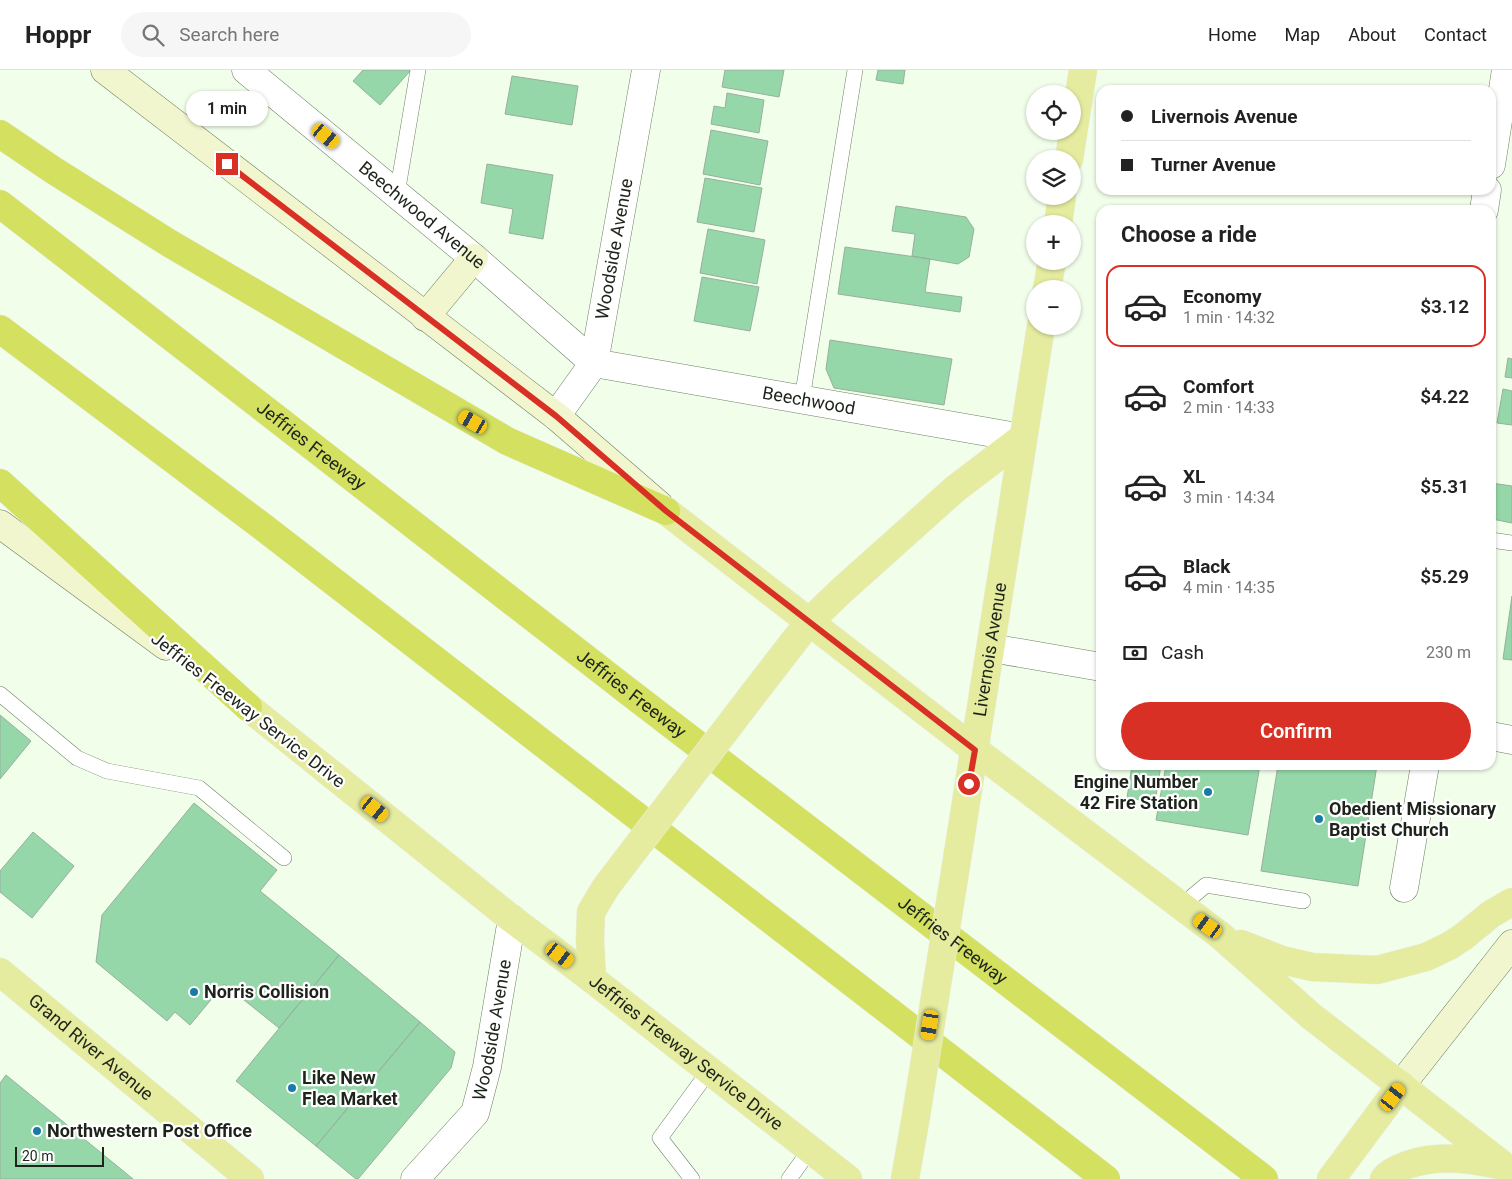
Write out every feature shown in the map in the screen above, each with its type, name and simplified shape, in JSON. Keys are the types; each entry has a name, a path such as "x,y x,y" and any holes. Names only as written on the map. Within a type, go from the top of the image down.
{"highway":[{"path":"0,134 53,170 169,243 507,441 666,511"},
{"name":"Jeffries Freeway","path":"0,204 629,692 1264,1179"},
{"path":"0,329 263,527 1106,1179"},
{"path":"0,483 248,707"}],"main road":[{"path":"1071,150 1084,70"},
{"name":"Livernois Avenue","path":"905,1179 975,750 1039,335"},
{"path":"592,979 591,912 606,887 809,622 955,489 1022,438"},
{"path":"666,511 975,750 1221,936 1311,1016 1508,1169"},
{"name":"Jeffries Freeway Service Drive","path":"248,707 512,919 592,979 848,1179"},
{"path":"1221,936 1282,960 1312,967 1377,970 1426,957 1448,946 1491,914 1512,902"},
{"name":"Grand River Avenue","path":"0,972 250,1179"},
{"path":"1331,1179 1401,1086"},
{"path":"1385,1177 1400,1167 1418,1160 1437,1158 1458,1158 1508,1169"}],"street":[{"path":"105,70 556,416 666,511"},
{"name":"Beechwood Avenue","path":"246,70 474,258 594,362"},
{"name":"Woodside Avenue","path":"556,416 594,362 646,70"},
{"path":"1496,133 1506,70"},
{"path":"425,317 474,258"},
{"name":"Beechwood","path":"594,362 1022,438"},
{"name":"Jeffries Freeway Service Drive","path":"0,524 248,707"},
{"path":"991,648 1096,666"},
{"path":"1496,737 1512,740"},
{"path":"1404,888 1424,770"},
{"name":"Woodside Avenue","path":"415,1179 474,1113 487,1067 512,919"},
{"path":"1401,1086 1512,944"}],"lane":[{"path":"396,194 418,70"},
{"path":"802,399 855,70"},
{"path":"1496,541 1512,544"},
{"path":"0,694 76,758 107,771 199,788 284,858"},
{"path":"1181,906 1206,885 1303,901"},
{"path":"692,1179 660,1138 709,1071"},
{"path":"789,1179 810,1150"}],"building":[{"path":"363,70 411,70 380,105 353,81"},
{"path":"725,70 784,70 779,97 722,87"},
{"path":"878,70 905,70 903,84 876,80"},
{"path":"512,76 578,86 572,125 505,114"},
{"path":"727,93 764,100 759,133 711,124 714,106 725,108"},
{"path":"711,130 768,141 760,185 703,174"},
{"path":"487,164 553,175 543,239 509,233 513,209 481,203"},
{"path":"705,178 762,188 754,232 697,222"},
{"path":"896,206 966,217 974,229 969,257 958,264 912,256 915,234 892,231"},
{"path":"708,229 765,240 757,284 700,273"},
{"path":"845,247 930,259 925,292 962,297 960,312 838,294"},
{"path":"702,277 759,287 750,331 694,321"},
{"path":"830,340 952,359 944,405 834,388 826,369"},
{"path":"1508,358 1512,359 1512,378 1505,377"},
{"path":"1503,389 1512,391 1512,425 1497,423"},
{"path":"1496,484 1512,486 1512,523 1496,520"},
{"path":"1512,596 1512,660 1503,659"},
{"path":"0,715 31,741 0,779"},
{"path":"1131,770 1160,770 1155,802 1127,798"},
{"name":"Engine Number 42 Fire Station","path":"1165,770 1259,770 1248,835 1156,820"},
{"name":"Obedient Missionary Baptist Church","path":"1277,770 1376,770 1358,886 1261,871"},
{"path":"194,803 277,870 260,891 339,955 279,1028 224,984 190,1025 175,1012 167,1021 96,962 102,915"},
{"path":"33,832 74,866 32,918 0,892 0,871"},
{"path":"339,955 420,1022 316,1146 236,1081"},
{"path":"420,1022 455,1052 451,1068 358,1179 356,1179 316,1146"},
{"name":"Northwestern Post Office","path":"6,1075 133,1179 0,1179 0,1083"}],"place":[{"name":"Engine Number 42 Fire Station","path":"1208,792"},
{"name":"Obedient Missionary Baptist Church","path":"1319,819"},
{"name":"Norris Collision","path":"194,992"},
{"name":"Like New Flea Market","path":"292,1088"},
{"name":"Northwestern Post Office","path":"37,1131"}],"route":[{"path":"227,164 556,416 666,511 975,750 969,784"}]}
